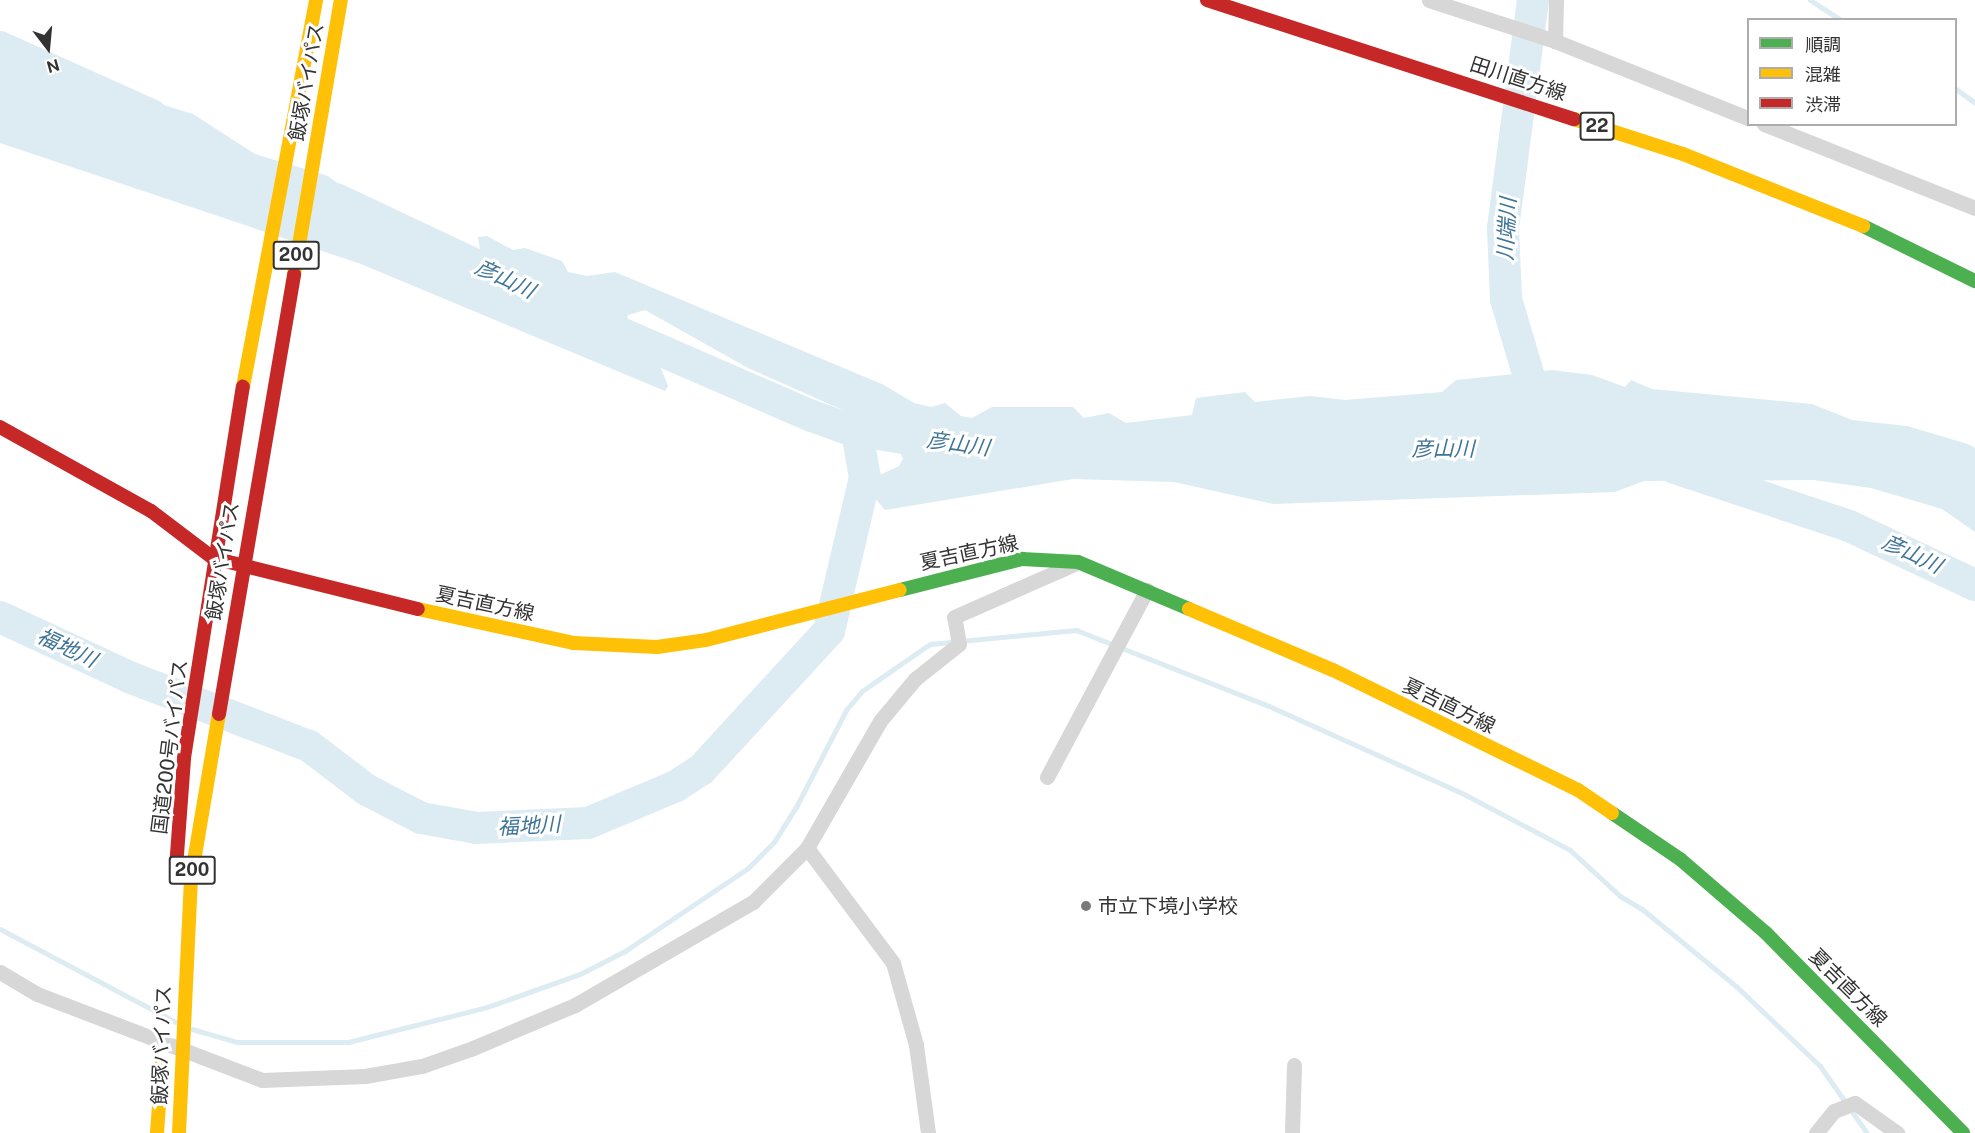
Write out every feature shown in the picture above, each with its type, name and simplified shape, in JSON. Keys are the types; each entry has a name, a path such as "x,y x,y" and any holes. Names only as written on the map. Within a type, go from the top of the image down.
{"main road":[{"name":"国道200号バイパス","path":"174,883 184,758 220,509 316,0"},
{"name":"飯塚バイパス","path":"179,1133 179,1077 191,879 251,510 341,0"},
{"name":"田川直方線","path":"1208,0 1683,154 1870,229 1975,281"},
{"name":"夏吉直方線","path":"0,428 151,511 213,558 243,568 574,643 657,647 751,631 927,580 1022,559 1078,562 1333,670 1578,790 1680,859 1766,933 1962,1133"},
{"path":"157,1133 164,1022"}],"street":[{"path":"1429,0 1555,41 1747,117"},
{"path":"1555,41 1556,0"},
{"path":"1769,126 1975,208"},
{"path":"0,972 37,994 262,1080 365,1076 422,1066 575,1005 753,902 807,848 880,721 915,679 959,644 954,617 1078,562"},
{"path":"1047,777 1147,590"},
{"path":"807,848 893,963 916,1045 928,1133"},
{"path":"1292,1133 1294,1065"},
{"path":"1815,1133 1834,1111 1855,1103 1897,1133"}],"water":[{"path":"0,49 50,64 96,96 147,100 193,114 255,154 328,176 370,208 380,226 492,268 496,263 480,250 478,237 487,236 513,250 525,248 562,261 568,272 587,276 615,272 884,385 914,403 931,407 945,403 961,416 972,418 992,407 1073,407 1084,418 1109,413 1126,423 1192,415 1196,398 1245,392 1255,402 1310,396 1345,400 1442,392 1456,380 1552,370 1592,375 1625,387 1631,380 1652,389 1812,404 1852,420 1907,426 1968,444 1975,448 1975,532 1942,509 1871,488 1814,480 1644,481 1615,492 1273,504 1174,482 1073,479 885,510 867,489 867,481 899,466 903,459 896,443 854,415 748,368 645,310 628,315 624,331 656,356 668,386 665,391 361,264 0,143"}],"waterway":[{"name":"川端川","path":"1533,0 1503,229 1506,299 1540,414"},
{"path":"1810,0 1838,18"},
{"name":"彦山川","path":"0,47 151,115"},
{"path":"1957,90 1975,103"},
{"name":"彦山川","path":"336,199 484,269"},
{"name":"彦山川","path":"593,321 812,416 851,430 929,442"},
{"name":"福地川","path":"0,617 129,677 309,746 367,790 421,818 477,828 588,823 676,786 701,770 829,631 865,478 857,431"},
{"name":"彦山川","path":"1675,468 1849,526 1975,585"},
{"path":"192,1029 237,1042 348,1042 487,1007 580,974 625,951 748,868 774,842 795,809 846,710 862,691 895,668 930,644 1076,630 1269,706 1462,793 1570,850 1620,896 1642,909 1737,987 1820,1066 1867,1133"},
{"path":"0,929 176,1022"}],"traffic: fast":[{"path":"1863,226 1975,281"},
{"path":"900,590 1022,559 1078,562 1189,609"},
{"path":"1612,813 1680,859 1766,933 1963,1133"}],"traffic: slow":[{"path":"243,387 316,0"},
{"path":"294,274 341,0"},
{"path":"1574,119 1683,154 1863,226"},
{"path":"418,609 574,643 657,647 706,640 900,590"},
{"path":"1189,609 1333,670 1578,790 1612,813"},
{"path":"179,1133 191,879 219,714"},
{"path":"157,1133 162,1063"}],"traffic: jam":[{"path":"1207,0 1574,119"},
{"path":"219,714 294,274"},
{"path":"176,868 184,758 243,387"},
{"path":"0,427 151,511 213,558 418,609"}],"place":[{"name":"市立下境小学校","path":"1086,906"}]}
